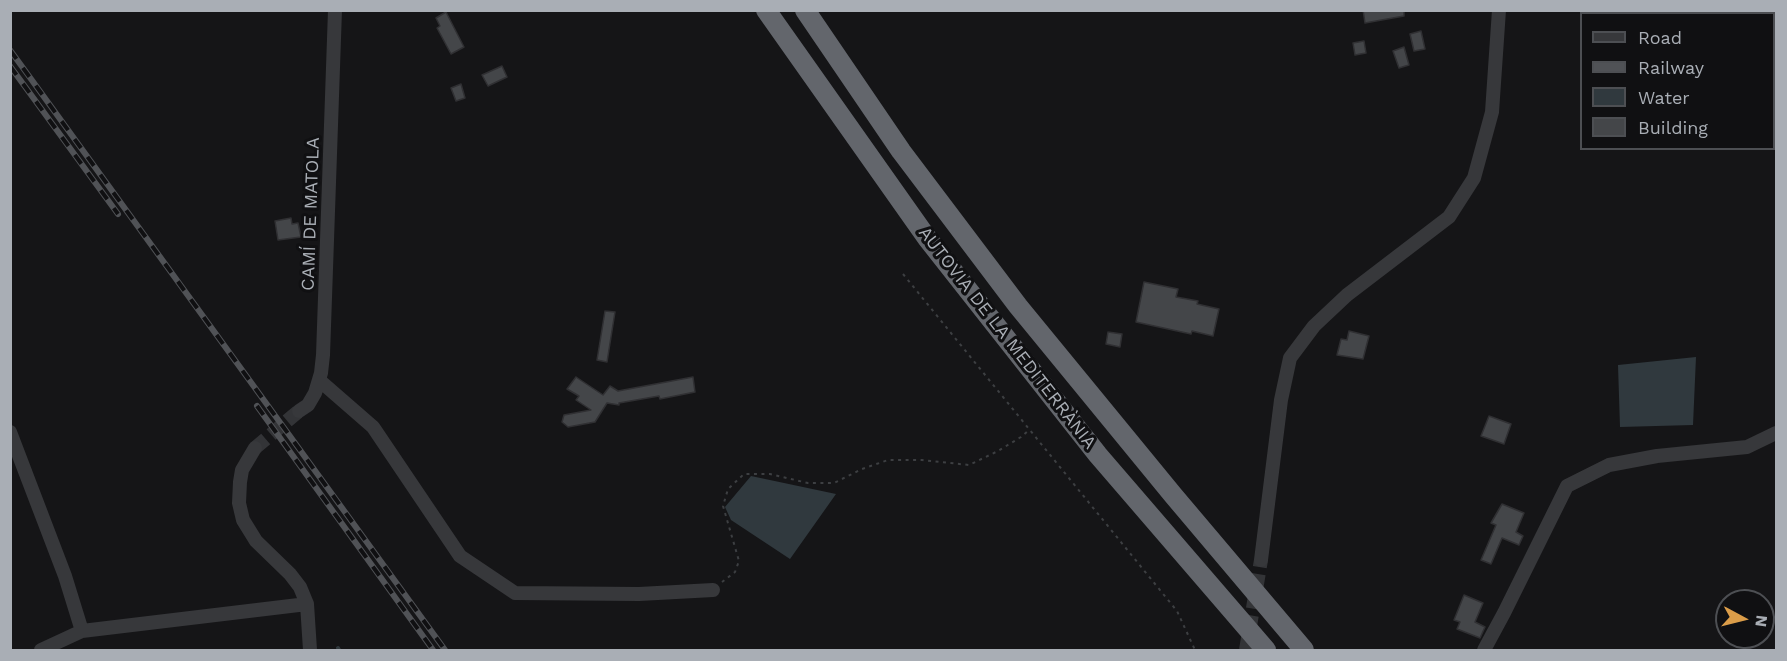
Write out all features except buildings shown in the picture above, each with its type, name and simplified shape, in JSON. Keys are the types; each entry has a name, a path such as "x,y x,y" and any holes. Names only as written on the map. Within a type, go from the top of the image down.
{"highway":[{"name":"AUTOVIA DE LA MEDITERRÀNIA","path":"766,10 934,247 1098,455 1266,651"},
{"name":"AUTOVIA DE LA MEDITERRÀNIA","path":"805,10 901,151 1018,306 1304,651"}],"street":[{"name":"CAMÍ DE MATOLA","path":"299,411 308,405 319,380 323,355 335,10"},
{"path":"1261,560 1281,400 1290,358 1314,326 1347,295 1449,217 1474,178 1492,112 1499,10"},
{"path":"319,380 373,427 460,556 515,593 639,594 713,590"},
{"path":"10,432 65,576 82,632"},
{"path":"1484,651 1567,486 1609,465 1657,456 1747,447 1776,433"},
{"path":"255,448 242,470 239,503 243,520 256,541 300,587 307,604 310,651"},
{"path":"41,651 82,632 307,604"}],"path":[{"path":"903,274 1177,611 1195,651"},
{"path":"713,590 735,572 739,561 723,506 728,489 744,474 770,474 808,483 834,483 862,469 888,460 922,460 969,465 1006,447 1030,429"}],"water":[{"path":"1696,357 1693,425 1620,427 1618,365"},
{"path":"751,476 836,494 790,559 731,520 725,507"}],"tunnel":[{"path":"255,448 299,411"},
{"path":"1246,650 1261,560"}],"railway":[{"path":"10,50 445,650"},
{"path":"10,66 118,214"},
{"path":"257,406 433,650"}]}
